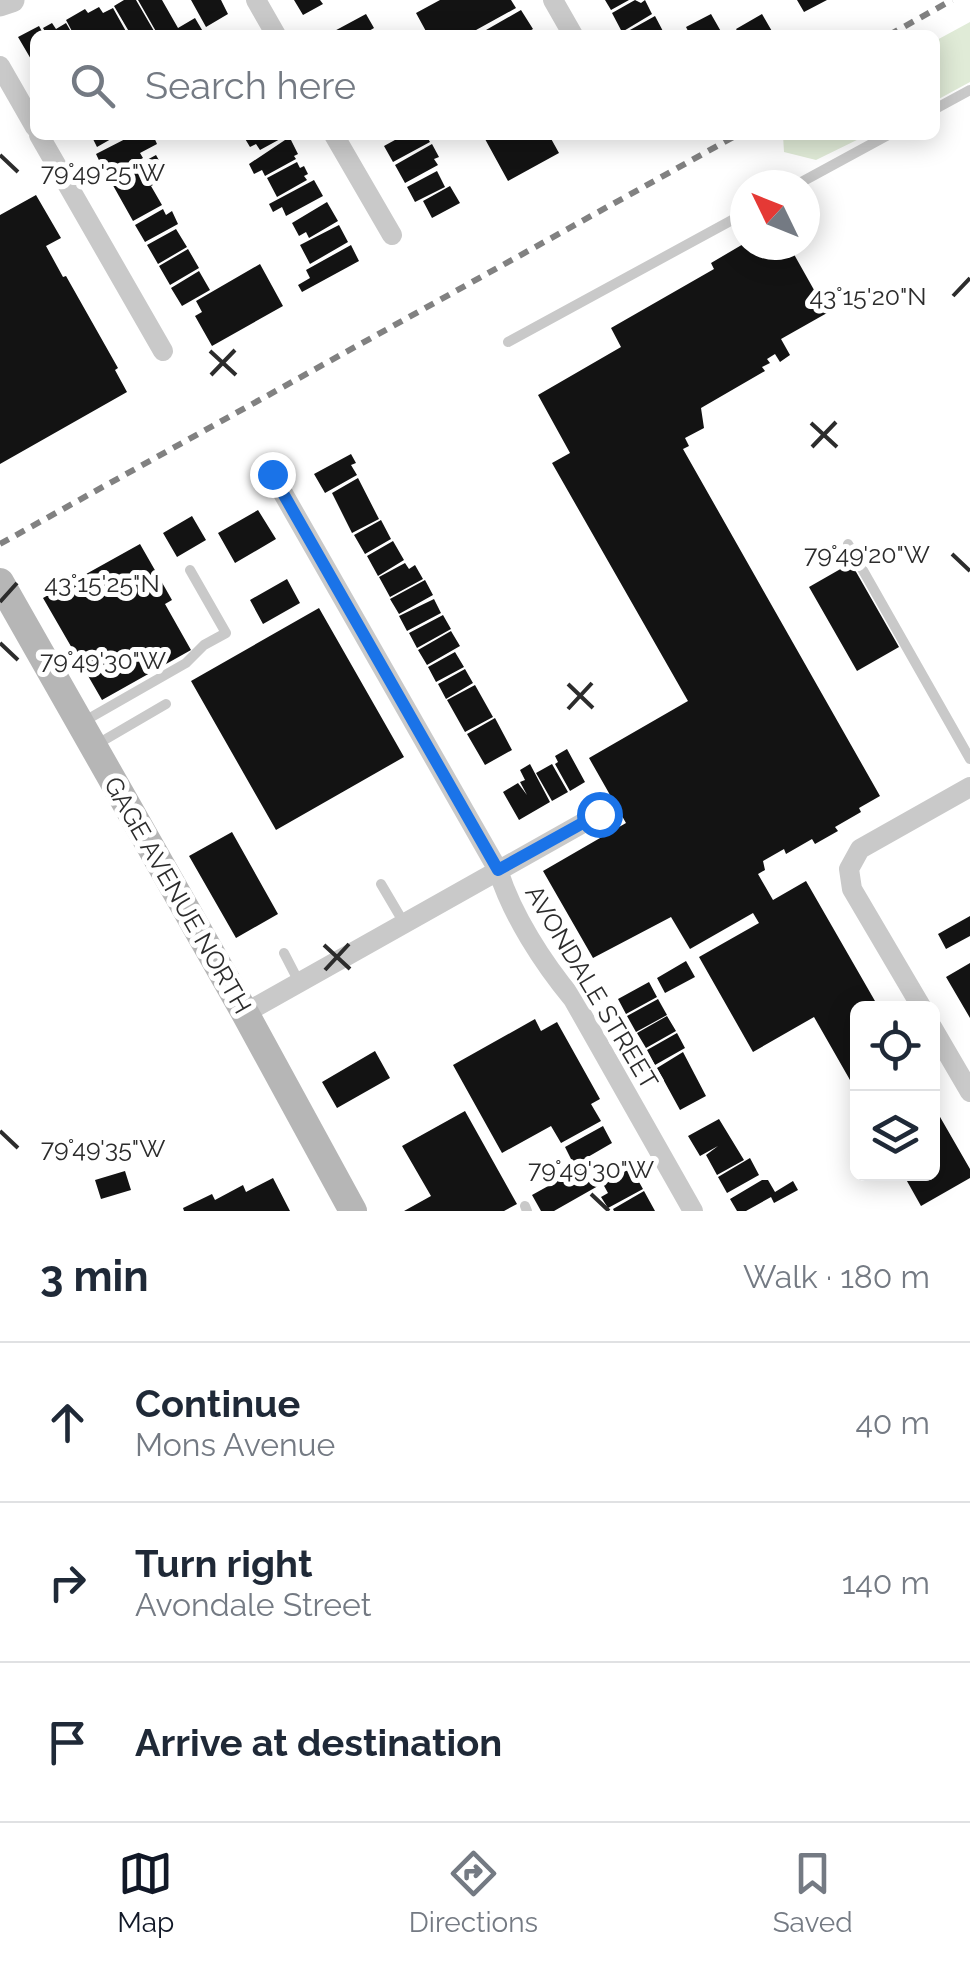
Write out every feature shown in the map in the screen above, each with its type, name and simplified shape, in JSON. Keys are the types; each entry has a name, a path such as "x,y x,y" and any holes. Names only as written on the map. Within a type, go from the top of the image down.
{"main road":[{"name":"GAGE AVENUE NORTH","path":"0,582 245,1013 346,1209"}],"street":[{"path":"0,4 12,0"},
{"path":"256,0 273,30"},
{"path":"552,0 570,30"},
{"path":"0,66 30,119"},
{"path":"42,140 163,351"},
{"path":"337,140 392,235"},
{"name":"AVONDALE STREET","path":"272,474 498,870 504,890 556,978 574,998 693,1211"},
{"path":"918,1001 852,889 852,862 860,849 970,787"},
{"path":"245,1013 599,814"},
{"path":"940,1036 964,1065 970,1092"}],"lane":[{"path":"940,106 970,90"},
{"path":"820,172 879,140"},
{"path":"508,342 730,221"},
{"path":"848,544 970,759"},
{"path":"87,735 226,632 190,570"},
{"path":"87,735 166,704"},
{"path":"381,884 404,923"},
{"path":"284,953 299,982"}],"green space":[{"path":"970,22 970,82 940,98 940,38"},
{"path":"783,140 857,140 816,160 784,152"}],"building":[{"path":"124,0 136,0 153,30 128,30 114,6"},
{"path":"138,0 162,0 178,28 195,18 202,30 155,30"},
{"path":"191,0 221,0 228,14 206,27"},
{"path":"294,0 320,0 323,4 303,15"},
{"path":"440,0 511,0 516,8 476,30 425,30 416,13"},
{"path":"605,0 629,0 611,10"},
{"path":"635,0 645,0 652,14 621,30 612,13"},
{"path":"797,0 827,0 804,12"},
{"path":"99,7 103,13 113,8 125,30 71,30 66,20 85,9 88,13"},
{"path":"521,10 533,29 531,30 486,30"},
{"path":"366,14 374,28 371,30 336,30"},
{"path":"711,14 720,30 688,30 686,27"},
{"path":"762,14 771,30 737,30"},
{"path":"655,16 662,30 630,30"},
{"path":"52,23 56,29 66,23 70,30 44,30"},
{"path":"30,31 30,57 18,37"},
{"path":"123,140 155,140 157,144 140,153 143,158 107,177 96,154"},
{"path":"246,140 278,140 260,150 256,144 250,147"},
{"path":"291,140 298,154 296,159 265,176 262,170 254,174 249,164"},
{"path":"395,140 430,142 393,162 384,146"},
{"path":"486,140 552,140 559,153 508,181"},
{"path":"432,144 439,157 434,159 438,165 405,183 395,165"},
{"path":"156,155 165,171 154,177 157,183 151,186 162,205 133,221 110,180"},
{"path":"297,162 300,168 304,166 307,180 277,197 267,178"},
{"path":"437,171 445,187 415,202 407,187"},
{"path":"314,180 323,196 286,216 282,207 273,212 269,204"},
{"path":"450,186 460,203 432,218 423,201"},
{"path":"36,195 61,238 46,246 118,368 115,370 127,392 0,464 0,215"},
{"path":"327,202 338,221 309,238 306,232 299,236 292,223"},
{"path":"163,209 166,215 172,211 178,224 145,242 135,225"},
{"path":"339,225 348,242 310,264 300,245"},
{"path":"176,229 187,247 158,264 147,245"},
{"path":"351,245 359,261 302,292 298,285 310,278 306,270"},
{"path":"188,249 199,268 170,285 159,266"},
{"path":"730,252 730,260 797,260 827,313 781,339 790,355 780,362 775,354 762,367 765,371 701,408 704,428 685,438 689,446 683,449 880,796 835,827 838,831 815,844 812,839 786,854 784,849 763,861 765,870 758,874 773,900 806,881 875,1001 850,1001 850,1080 814,1017 753,1052 699,957 759,923 753,913 690,949 671,917 593,958 543,871 626,823 589,758 688,701 552,463 570,453 538,395 621,347 611,328 714,269 711,263"},
{"path":"260,264 283,306 212,346 195,316 202,312 196,301"},
{"path":"199,271 210,290 182,306 171,288"},
{"path":"351,454 356,463 351,465 357,475 325,493 314,474"},
{"path":"358,478 379,519 352,533 332,493"},
{"path":"258,510 276,539 235,563 218,533"},
{"path":"192,516 206,540 177,557 163,533"},
{"path":"381,520 391,539 365,554 354,535"},
{"path":"393,541 404,560 378,576 367,556"},
{"path":"140,544 172,600 165,604 191,650 102,700 43,598"},
{"path":"405,563 409,569 415,565 423,579 390,597 379,577"},
{"path":"851,563 899,647 857,671 809,587"},
{"path":"287,579 300,603 263,624 250,600"},
{"path":"425,580 433,595 399,614 390,599"},
{"path":"434,599 441,613 407,631 399,616"},
{"path":"319,608 404,757 276,830 191,681"},
{"path":"443,615 451,629 417,648 409,633"},
{"path":"451,631 460,646 427,665 418,650"},
{"path":"455,652 464,667 436,682 428,667"},
{"path":"465,669 473,683 446,699 438,684"},
{"path":"475,685 493,717 465,732 447,700"},
{"path":"495,718 512,750 485,765 467,734"},
{"path":"567,749 585,782 570,791 555,764 555,756"},
{"path":"530,764 550,802 519,820 503,792 518,783 527,795 520,782 525,780 520,770"},
{"path":"552,764 568,792 552,801 536,773"},
{"path":"232,832 278,914 236,938 189,856"},
{"path":"970,916 970,936 946,949 938,934"},
{"path":"686,961 695,977 665,993 657,978"},
{"path":"970,963 970,1018 946,977"},
{"path":"649,982 657,997 626,1014 618,999"},
{"path":"658,999 667,1015 636,1032 627,1016"},
{"path":"667,1016 676,1031 646,1048 637,1033"},
{"path":"535,1019 541,1031 557,1022 600,1099 591,1104 601,1121 561,1143 551,1126 502,1153 453,1065"},
{"path":"677,1033 685,1048 655,1065 647,1050"},
{"path":"375,1051 390,1078 337,1108 322,1082"},
{"path":"683,1052 706,1096 680,1110 657,1068"},
{"path":"465,1111 517,1204 504,1211 404,1211 431,1196 402,1146"},
{"path":"940,1117 970,1169 970,1178 921,1206 907,1181 940,1181"},
{"path":"719,1119 744,1160 717,1175 706,1155 718,1146 700,1156 688,1136"},
{"path":"603,1126 612,1143 574,1165 565,1147"},
{"path":"750,1158 759,1175 727,1193 718,1177"},
{"path":"586,1165 598,1186 554,1211 541,1211 532,1195"},
{"path":"631,1168 643,1189 608,1208 601,1197 608,1193 603,1184"},
{"path":"125,1171 131,1190 101,1199 95,1180"},
{"path":"273,1178 290,1211 184,1211 183,1208 212,1194 215,1200 243,1185 246,1192"},
{"path":"768,1180 775,1192 793,1181 798,1190 774,1203 771,1197 746,1211 737,1211 730,1199"},
{"path":"644,1191 655,1211 614,1211 613,1209"}],"railway":[{"path":"898,30 952,0"},
{"path":"0,544 728,140"}],"route":[{"path":"272,474 498,870 599,814"}]}
